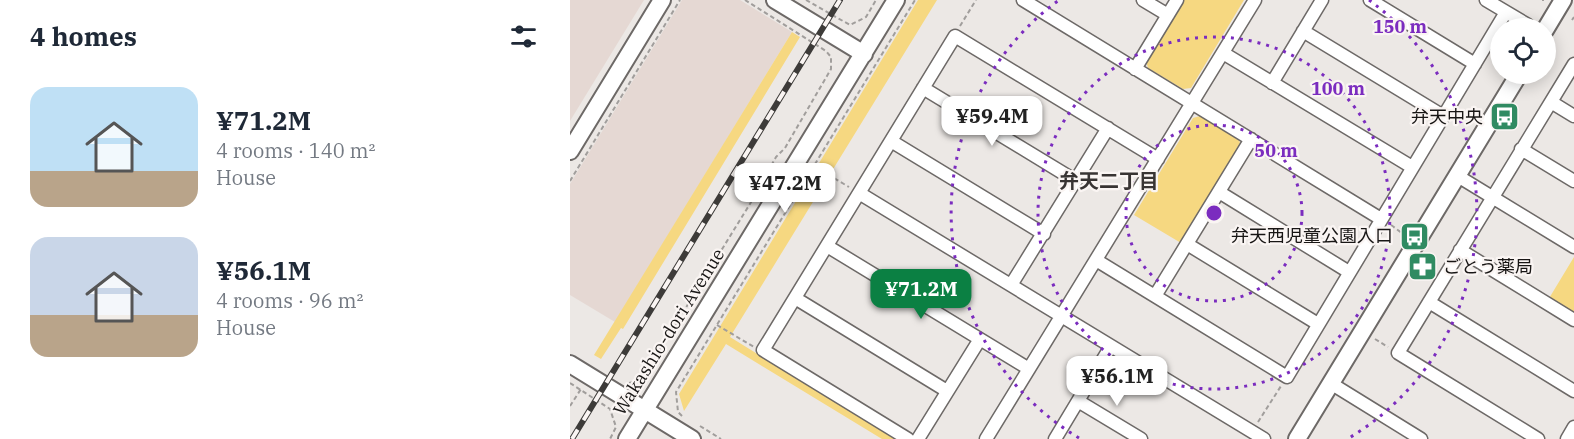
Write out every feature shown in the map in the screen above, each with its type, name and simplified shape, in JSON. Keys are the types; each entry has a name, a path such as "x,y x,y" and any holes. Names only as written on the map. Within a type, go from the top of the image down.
{"street":[{"path":"570,151 662,0"},
{"path":"775,0 864,54"},
{"name":"Wakashio-dori Avenue","path":"627,439 896,0"},
{"path":"1023,0 1381,219"},
{"path":"1143,0 1168,15"},
{"path":"1135,69 1177,0"},
{"path":"986,439 1255,0"},
{"path":"1272,82 1322,0"},
{"path":"1370,0 1475,64"},
{"path":"1486,0 1516,18"},
{"path":"1552,18 1563,0"},
{"path":"1096,260 1287,377 1506,12"},
{"path":"1304,30 1443,116"},
{"path":"908,439 763,351 955,36 1158,159"},
{"path":"1223,53 1412,167"},
{"path":"1538,439 1398,353 1574,64"},
{"path":"1299,438 1513,84"},
{"path":"923,88 1076,181"},
{"path":"1551,102 1574,116"},
{"path":"1011,285 1108,128"},
{"path":"1155,296 1251,140"},
{"path":"891,141 1044,234"},
{"path":"1521,149 1574,181"},
{"path":"1456,175 1574,248"},
{"path":"1219,192 1349,272"},
{"path":"859,194 1264,439"},
{"path":"1187,244 1318,324"},
{"path":"827,246 1029,369"},
{"path":"1460,250 1574,320"},
{"path":"795,298 947,391"},
{"path":"1429,302 1574,391"},
{"path":"918,439 980,339"},
{"path":"1055,439 1111,346"},
{"path":"570,364 692,439"},
{"path":"1332,384 1420,439"},
{"path":"1078,401 1141,439"},
{"path":"1567,439 1574,427"}],"path":[{"path":"570,181 680,0"},
{"path":"620,380 629,383 637,381 648,369 753,199 776,157 785,148 831,69 831,57 826,51 745,0"},
{"path":"806,0 850,25 866,17 876,0"},
{"path":"720,439 682,416 678,412 675,398 915,0"},
{"path":"955,36 976,0"},
{"path":"814,166 859,194"},
{"path":"1381,219 1408,237"},
{"path":"717,325 763,351"},
{"path":"1362,331 1398,353"},
{"path":"1255,427 1287,377"},
{"path":"570,383 613,414 616,427 610,439"},
{"path":"570,406 581,389"}],"shaded area":[{"path":"570,0 644,0 570,121"},
{"path":"682,0 740,0 792,32 615,322 570,295 570,184"},
{"path":"918,0 937,0 730,337 895,439 882,439 726,344 684,411 679,394"},
{"path":"1183,0 1244,0 1191,88 1183,89 1148,68 1146,61"},
{"path":"792,32 800,37 623,329 621,328 601,359 594,355"},
{"path":"1200,116 1239,140 1241,146 1181,243 1134,215 1193,118"},
{"path":"1574,257 1574,316 1548,300"}],"railway":[{"path":"572,439 840,0"}],"place":[{"name":"弁天中央","path":"1504,117"},
{"name":"弁天西児童公園入口","path":"1414,236"},
{"name":"ごとう薬局","path":"1422,267"}],"district":[{"name":"弁天二丁目","path":"1109,181"}]}
